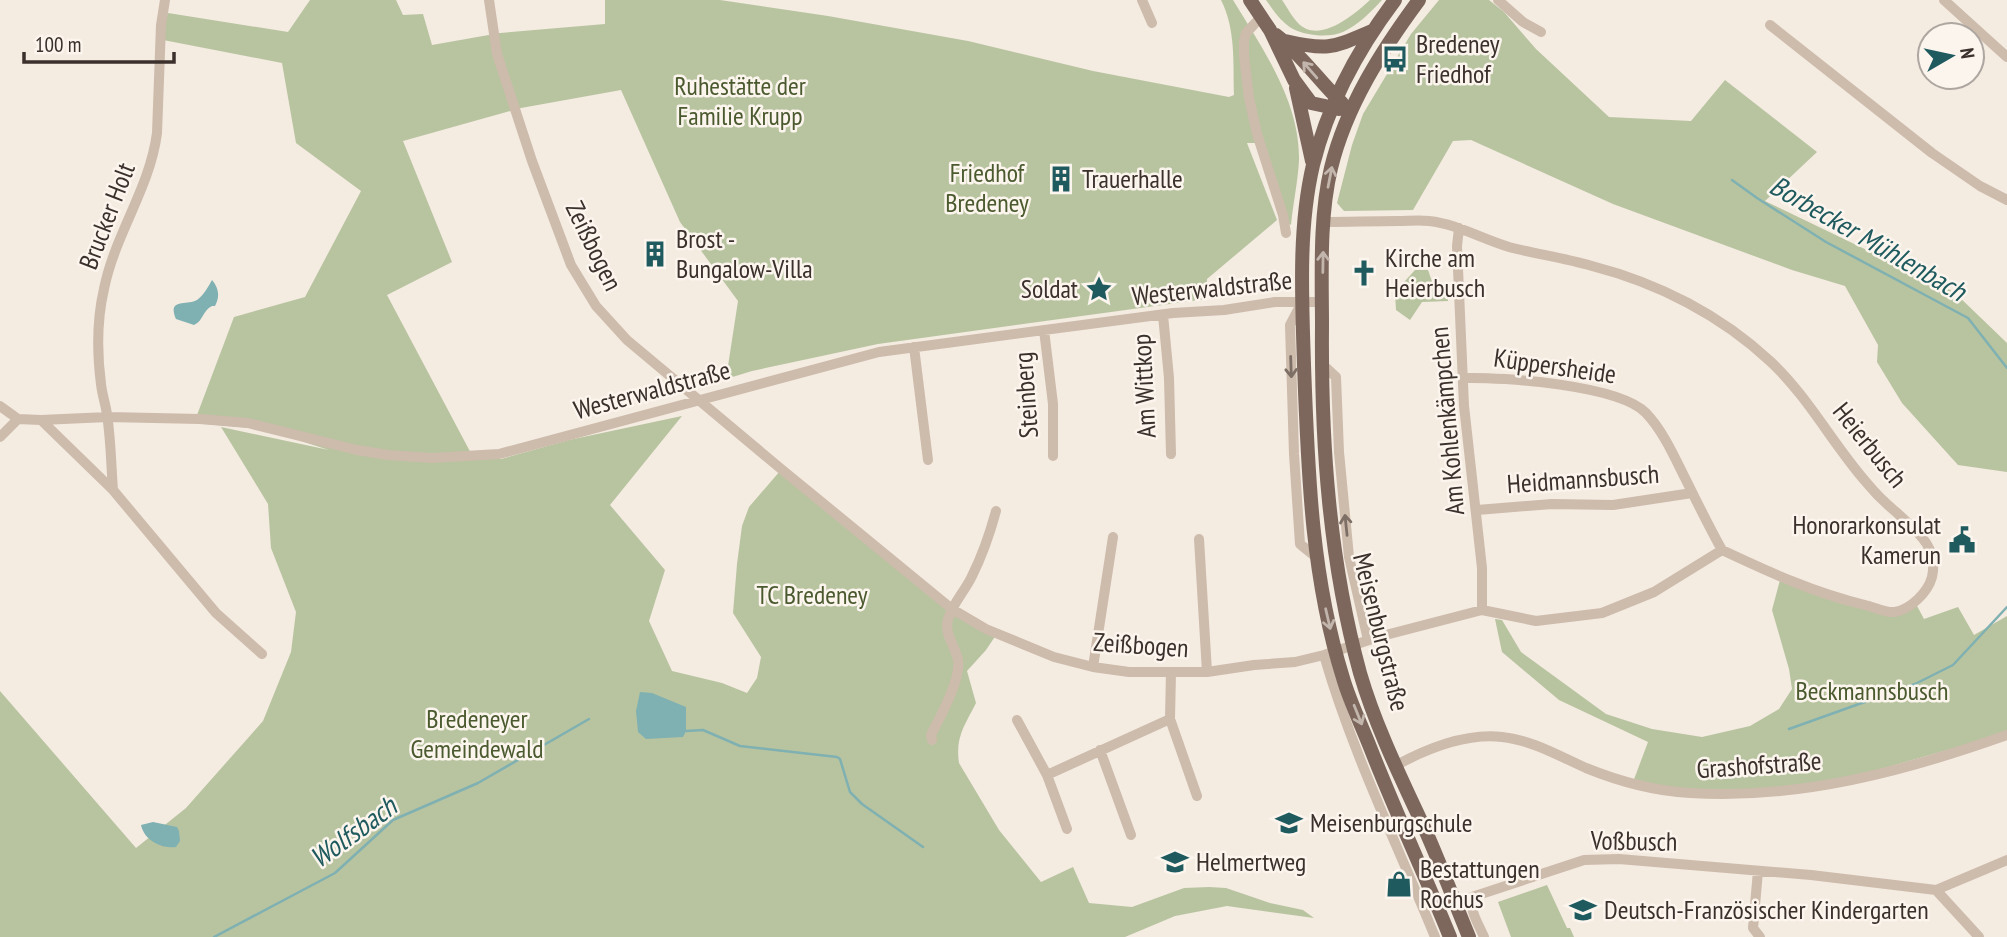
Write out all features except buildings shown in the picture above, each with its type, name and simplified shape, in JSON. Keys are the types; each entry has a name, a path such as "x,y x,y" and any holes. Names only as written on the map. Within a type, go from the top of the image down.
{"main road":[{"path":"1250,0 1270,30 1294,80 1306,124 1313,166"},
{"name":"Meisenburgstraße","path":"1395,0 1372,31 1334,103 1313,166 1306,206 1302,301 1308,481 1330,653 1344,680 1450,937"},
{"name":"Meisenburgstraße","path":"1419,0 1385,47 1351,111 1331,168 1324,222 1324,435 1331,532 1345,608 1361,642 1361,674 1395,766 1469,937"},
{"path":"1270,30 1285,41 1334,103"},
{"path":"1285,41 1326,48 1339,46 1372,31"},
{"path":"1294,80 1311,103 1334,103 1351,111"}],"street":[{"name":"Brucker Holt","path":"113,490 108,417 101,385 99,332 102,302 114,254 146,179 155,148 158,133 161,25 165,0"},
{"name":"Zeißbogen","path":"489,0 497,54 540,184 561,240 580,281 596,306 626,340 952,609 986,629 1054,657 1093,667 1129,672 1207,672 1295,662 1361,642"},
{"path":"1142,0 1152,23"},
{"path":"1498,0 1523,22 1542,32"},
{"path":"1944,0 2007,57"},
{"path":"1261,17 1246,33 1244,56 1257,134 1283,215 1286,233"},
{"path":"1770,25 1932,153 1980,186 2007,200"},
{"name":"Heierbusch","path":"1324,222 1428,220 1459,228 1492,242 1623,275 1700,309 1734,331 1788,380 1858,473 1883,501 1926,540 1930,549 1933,574 1930,584 1913,604 1893,612 1830,597 1780,578 1722,550"},
{"name":"Am Kohlenkämpchen","path":"1459,228 1457,246 1467,436 1482,568 1482,610"},
{"name":"Westerwaldstraße","path":"18,419 200,419 248,423 388,455 432,458 499,454 879,352 1275,302 1322,302"},
{"name":"Am Wittkop","path":"1163,315 1169,378 1171,454"},
{"name":"Steinberg","path":"1044,330 1053,404 1053,456"},
{"path":"914,346 928,460"},
{"name":"Küppersheide","path":"1464,378 1557,384 1627,400 1638,406 1652,420 1673,453 1722,550"},
{"path":"0,406 18,419 0,438"},
{"path":"41,420 113,490 216,613 262,654"},
{"name":"Heidmannsbusch","path":"1476,510 1552,504 1613,505 1692,493"},
{"path":"932,740 931,735 958,669 957,656 947,633 947,625 952,609 972,575 996,510"},
{"path":"1093,667 1113,537"},
{"path":"1199,539 1207,672"},
{"path":"1361,642 1482,610 1536,621 1602,612 1654,592 1722,550"},
{"name":"Meisenburgstraße","path":"1330,653 1336,697 1435,937"},
{"path":"1171,672 1170,719 1197,796"},
{"path":"1047,775 1170,719"},
{"path":"1017,720 1047,775 1067,829"},
{"name":"Grashofstraße","path":"1395,766 1454,742 1499,737 1518,739 1589,769 1631,783 1687,793 1748,794 1832,784 1882,773 1933,760 2007,735"},
{"path":"1100,750 1131,835"},
{"name":"Voßbusch","path":"1484,937 1472,909 1472,897 1594,859 1758,871 1936,890 2007,860"},
{"path":"1758,871 1753,928 1760,937"},
{"path":"1936,890 1979,937"}],"green space":[{"path":"310,0 396,0 403,15 423,14 432,45 500,33 605,24 605,0 720,0 968,41 1093,71 1229,97 1234,95 1233,47 1226,11 1221,0 1233,0 1267,56 1286,96 1298,138 1299,160 1291,225 1288,223 1262,143 1247,143 1277,220 1207,279 1206,299 878,344 726,379 738,301 680,222 621,90 521,108 403,141 452,262 387,295 474,459 501,459 569,440 682,416 610,505 665,570 649,621 672,671 722,683 747,693 757,678 761,657 733,613 737,564 742,526 749,507 780,471 870,544 996,635 967,671 976,703 960,738 959,763 999,830 1041,882 1073,867 1089,903 1132,907 1184,888 1226,888 1270,903 1303,910 1314,918 1227,906 1175,916 1125,937 0,937 0,691 136,848 186,808 263,721 291,652 296,612 271,548 268,504 221,427 329,450 263,429 194,423 234,317 305,297 361,191 296,143 282,63 158,39 168,13 288,32"},
{"path":"1266,0 1282,0 1298,23 1316,31 1336,25 1370,0 1382,0 1349,29 1325,36 1293,29 1281,20"},
{"path":"1439,0 1489,0 1504,12 1536,49 1609,117 1691,121 1725,80 1817,152 1765,201 1954,292 2007,343 2007,472 1958,465 1902,403 1877,362 1878,345 1845,286 1792,270 1613,204 1471,140 1453,141 1413,210 1344,211 1337,203 1363,114 1411,34"},
{"path":"1415,270 1428,270 1437,296 1448,295 1448,301 1422,302 1410,320 1396,310 1395,292"},
{"name":"Beckmannsbusch","path":"1780,580 1893,614 1916,604 1924,619 1958,607 1974,635 2007,616 2007,733 1832,783 1711,793 1633,782 1648,742 1559,700 1502,652 1495,619 1502,620 1521,652 1606,714 1652,729 1702,737 1750,726 1779,709 1792,689 1772,610"},
{"path":"1547,885 1574,937 1511,937 1498,902"}],"water":[{"path":"212,280 218,293 215,306 209,308 194,325 176,319 176,305 197,300"},
{"path":"640,692 652,693 686,707 686,731 683,737 646,739 638,732 636,711"},
{"path":"153,822 177,827 180,841 176,847 159,845 149,839 141,825"}],"waterway":[{"name":"Borbecker Mühlenbach","path":"1732,180 1826,242 1968,318 2007,368"},
{"path":"1789,729 1915,684 1953,665 2007,607"},
{"name":"Wolfsbach","path":"214,937 335,873 393,820 478,783 589,719"},
{"name":"Wolfsbach","path":"686,731 703,730 740,746 837,757 840,759 850,792 862,804 923,847"}],"place":[{"name":"Bredeney Friedhof","path":"1395,59"},
{"name":"Trauerhalle","path":"1061,179"},
{"name":"Brost - Bungalow-Villa","path":"655,254"},
{"name":"Kirche am Heierbusch","path":"1364,273"},
{"name":"Soldat","path":"1099,289"},
{"name":"Honorarkonsulat Kamerun","path":"1962,540"},
{"name":"Meisenburgschule","path":"1289,823"},
{"name":"Helmertweg","path":"1175,862"},
{"name":"Bestattungen Rochus","path":"1399,884"},
{"name":"Deutsch-Französischer Kindergarten","path":"1583,910"}],"park label":[{"name":"Ruhestätte der Familie Krupp","path":"740,101"},
{"name":"Friedhof Bredeney","path":"987,188"},
{"name":"TC Bredeney","path":"812,595"},
{"name":"Bredeneyer Gemeindewald","path":"477,734"}]}
